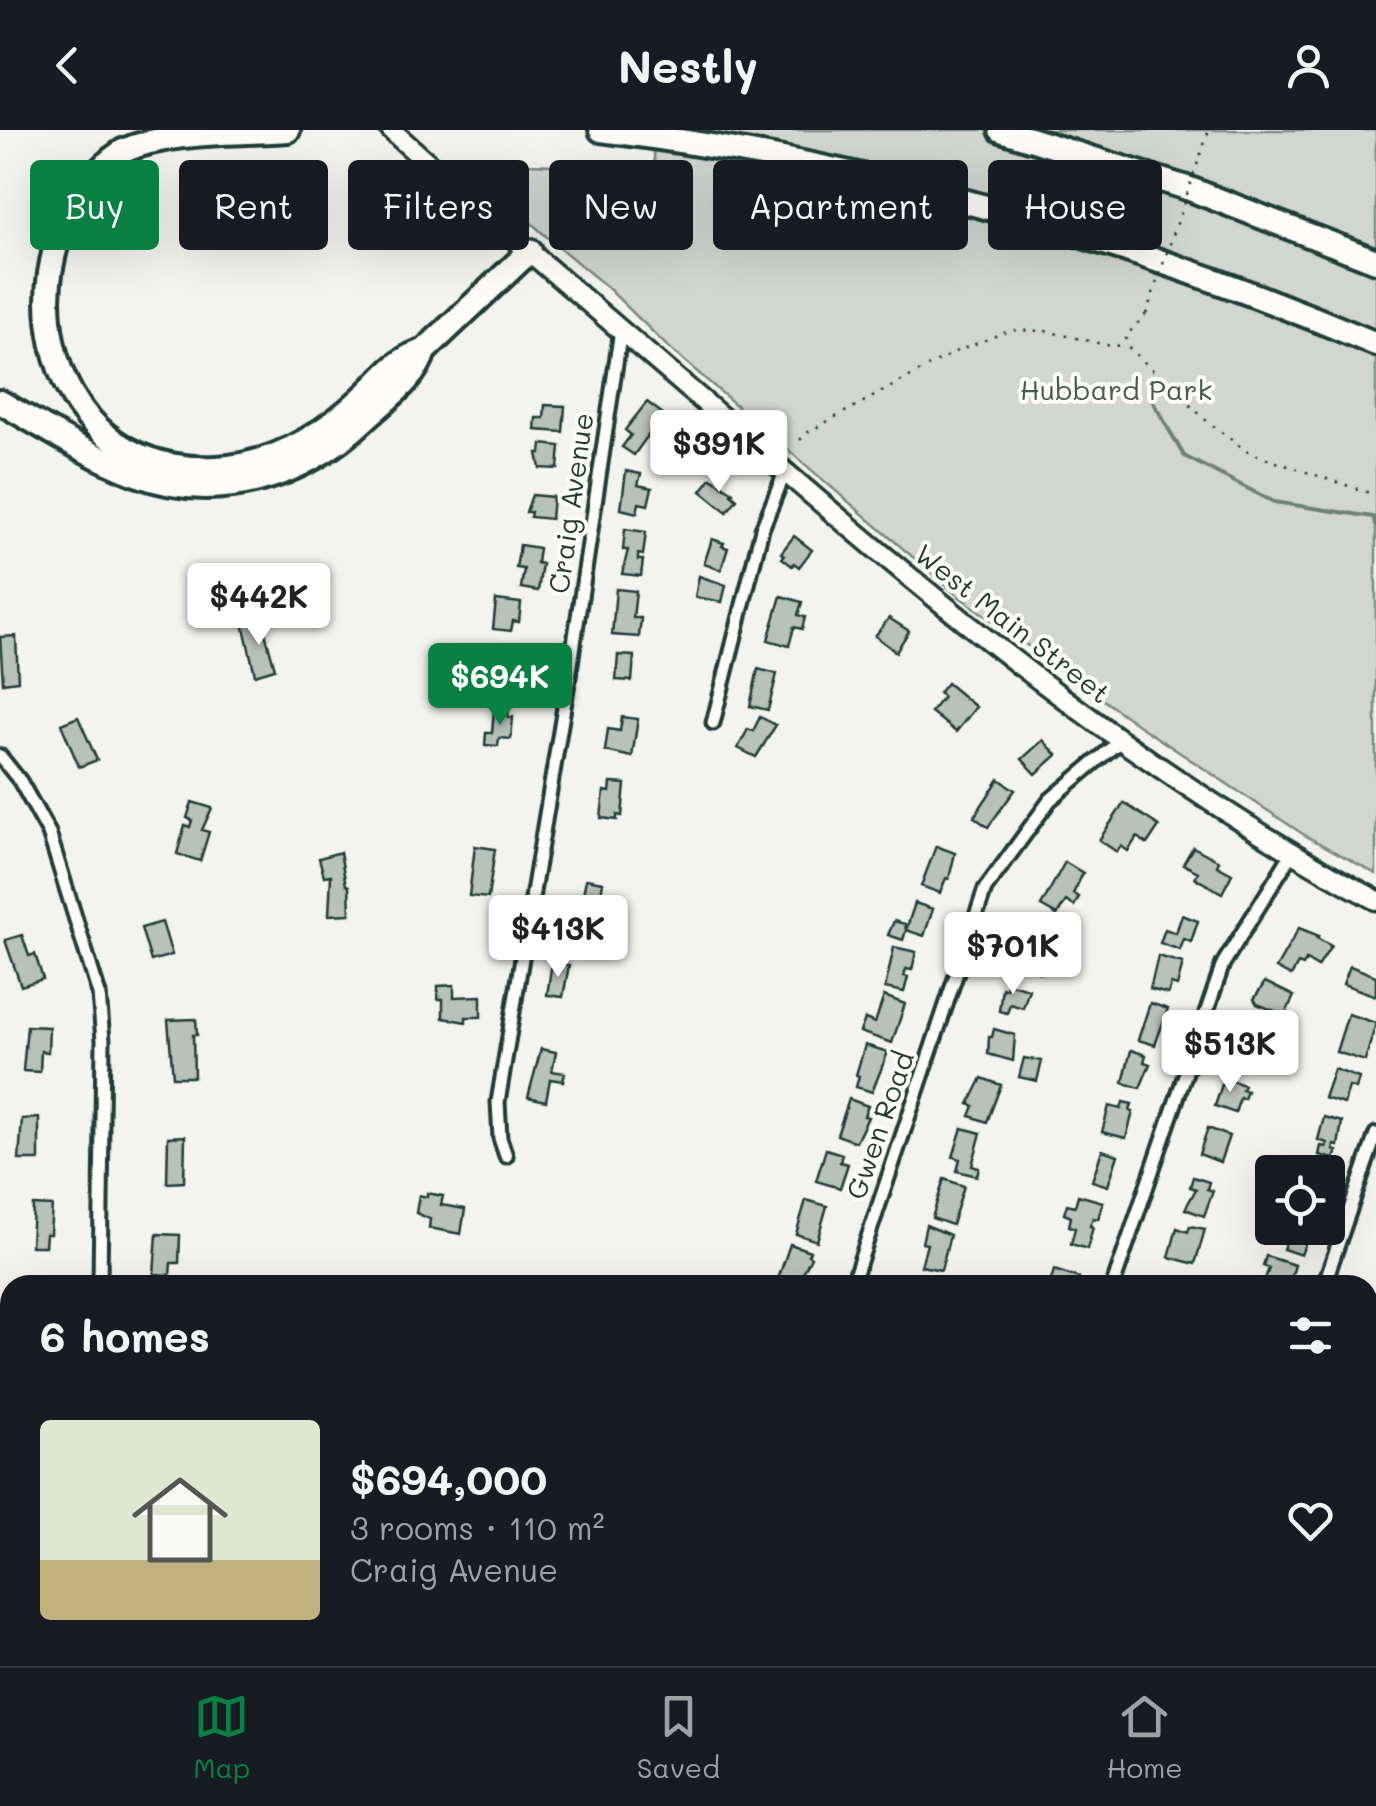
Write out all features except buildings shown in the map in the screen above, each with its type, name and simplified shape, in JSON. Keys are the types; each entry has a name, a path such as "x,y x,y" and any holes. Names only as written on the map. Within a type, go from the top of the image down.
{"highway":[{"path":"288,130 180,137 140,144 103,162 70,188 44,228 28,282 32,340 50,385 79,421 120,448 177,466 226,467 268,458 303,444 348,411 404,358 424,351 530,250"},
{"path":"602,130 802,162 1009,212 1194,272 1376,344"},
{"path":"1002,130 1190,188 1376,261"},
{"path":"0,402 136,474 181,485 232,485 289,470 332,447 416,372 424,351"}],"main road":[{"name":"West Main Street","path":"391,130 785,472 1002,654 1120,741 1292,854 1376,900"}],"street":[{"name":"Craig Avenue","path":"506,1156 500,1138 498,1102 564,712 620,330"},
{"path":"712,723 762,529 785,472"},
{"name":"Gwen Road","path":"855,1275 985,889 1050,800 1120,741"},
{"path":"0,756 20,781 50,833 99,994 100,1275"},
{"path":"1117,1275 1222,964 1292,854"},
{"path":"1327,1275 1376,1134"}],"path":[{"path":"800,440 808,432 957,351 1011,330 1046,331 1115,347 1125,342 1146,314 1209,130"},
{"path":"1125,342 1210,423 1250,454 1376,495"}],"green space":[{"name":"Hubbard Park","path":"653,130 1376,130 1376,874 1306,836 1138,725 957,595 666,345 562,250 693,250 693,160 654,160"},
{"name":"Hubbard Park","path":"530,164 549,165 549,239 529,221"}],"waterway":[{"path":"1151,398 1184,456 1274,502 1373,517 1376,525"}]}
